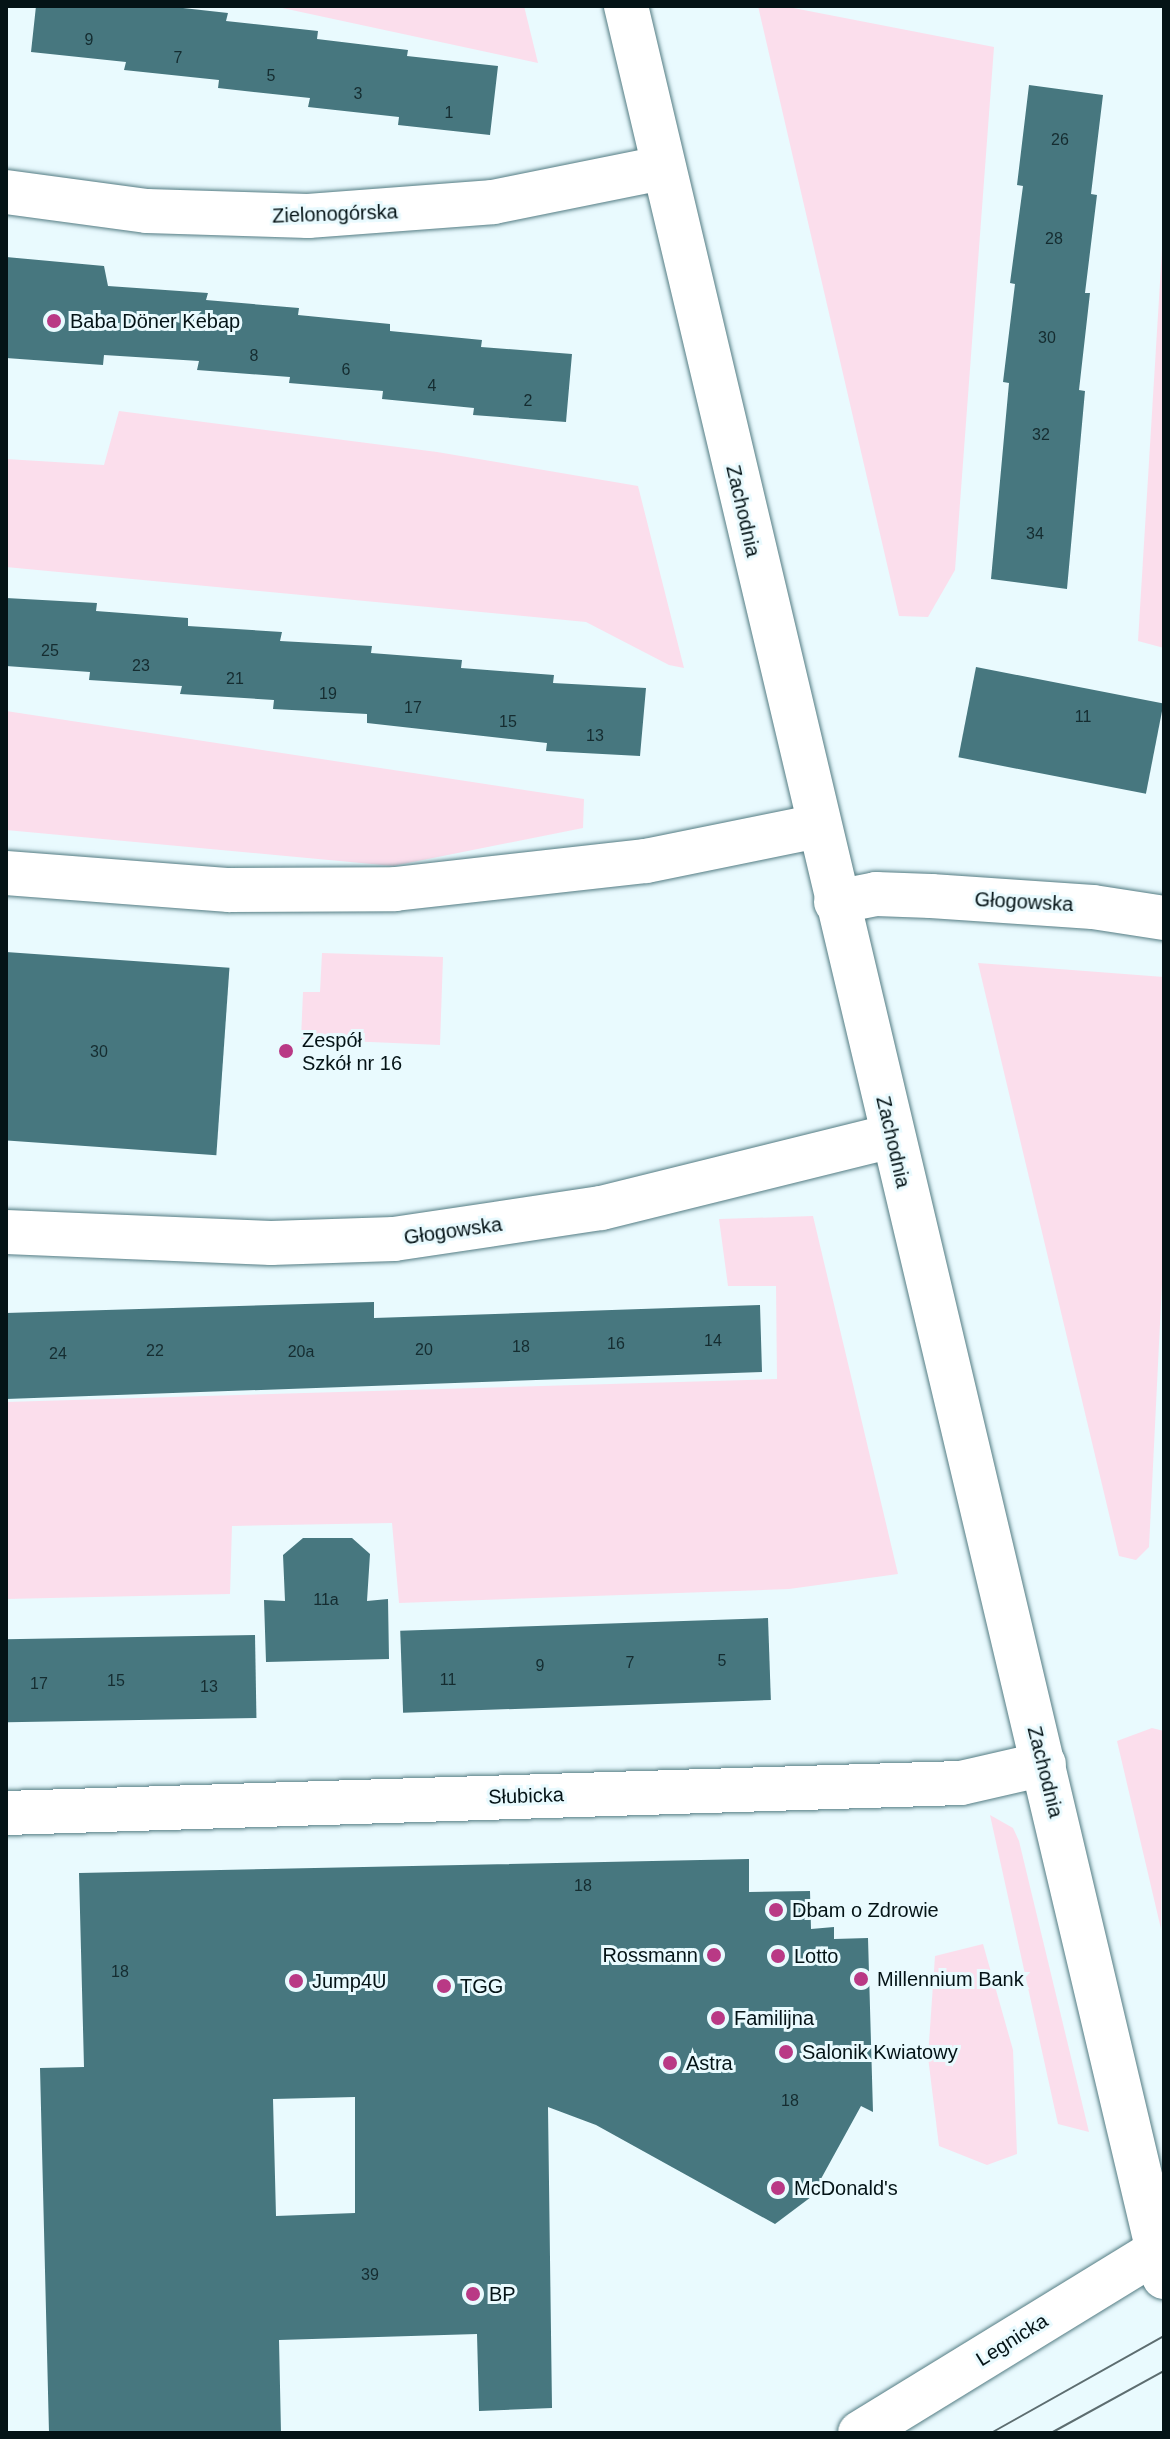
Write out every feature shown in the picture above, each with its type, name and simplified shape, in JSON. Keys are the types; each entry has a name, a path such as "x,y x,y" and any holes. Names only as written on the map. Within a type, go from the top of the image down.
{"street":[{"name":"Zachodnia","path":"626,6 891,1136 1162,2258"},
{"name":"Zielonogórska","path":"6,192 147,211 308,216 493,202 662,168"},
{"path":"6,873 229,890 395,889 646,861 818,826"},
{"name":"Głogowska","path":"836,902 876,894 931,896 1093,907 1164,918"},
{"name":"Głogowska","path":"6,1232 256,1243 394,1239 601,1208 891,1136"},
{"name":"Słubicka","path":"6,1813 961,1783 1044,1764"},
{"name":"Legnicka","path":"860,2433 1162,2258"}],"shaded area":[{"path":"273,6 524,6 538,63"},
{"path":"758,6 783,6 994,47 955,570 928,617 899,616"},
{"path":"1164,217 1164,648 1138,641"},
{"path":"119,411 437,452 638,486 684,668 669,665 586,622 6,567 6,459 104,465"},
{"path":"6,711 584,799 583,828 393,866 6,830"},
{"path":"322,953 443,957 440,1045 301,1039 303,992 320,992"},
{"path":"978,963 1164,977 1163,1263 1149,1547 1136,1560 1119,1556"},
{"path":"813,1216 898,1574 789,1589 399,1603 392,1523 232,1526 230,1594 6,1599 6,1402 777,1379 776,1286 728,1286 719,1219"},
{"path":"1152,1728 1164,1731 1161,1929 1117,1741"},
{"path":"990,1815 1013,1828 1019,1841 1089,2132 1058,2124"},
{"path":"983,1944 1013,2050 1017,2154 987,2165 939,2146 928,2057 935,1956"}],"building":[{"path":"36,6 165,6 228,13 226,21 318,31 317,39 408,50 407,56 498,66 490,135 398,125 399,117 308,107 310,98 218,88 219,80 124,70 126,62 31,52"},
{"path":"1029,85 1103,95 1091,194 1097,195 1085,293 1090,293 1079,390 1085,391 1067,589 991,579 1009,383 1003,382 1015,284 1010,283 1023,186 1017,185"},
{"path":"6,257 104,266 108,286 208,293 206,300 299,308 298,315 390,324 390,331 482,340 481,347 572,354 566,422 473,415 474,408 382,399 383,391 289,383 290,377 197,370 199,361 104,355 103,365 6,358"},
{"path":"6,598 97,603 96,611 188,618 188,626 282,632 280,641 372,646 371,653 462,660 461,668 554,675 553,683 646,688 640,756 546,751 547,743 367,723 367,714 273,709 274,700 180,694 182,686 89,680 90,672 6,666"},
{"path":"976,667 1163,703 1146,794 958,757"},
{"path":"6,952 229,968 216,1155 6,1140"},
{"path":"374,1302 374,1318 760,1305 762,1372 6,1399 6,1313"},
{"path":"303,1538 352,1538 370,1554 367,1601 388,1599 389,1659 266,1662 264,1600 285,1601 283,1555"},
{"path":"768,1618 771,1700 403,1713 400,1631"},
{"path":"255,1635 256,1718 7,1722 6,1639"},
{"path":"749,1859 749,1892 810,1891 811,1929 834,1927 834,1939 868,1938 873,2112 861,2106 811,2197 775,2224 596,2125 548,2107 552,2408 479,2411 477,2334 279,2340 281,2433 49,2433 40,2068 84,2067 79,1873","holes":["355,2097 355,2213 276,2216 273,2099"]}],"tram line":[{"path":"991,2433 1164,2336"},
{"path":"1051,2433 1164,2371"}],"place":[{"name":"Baba Döner Kebap","path":"54,321"},
{"name":"Zespół Szkół nr 16","path":"286,1051"},
{"name":"Dbam o Zdrowie","path":"776,1910"},
{"name":"Rossmann","path":"714,1955"},
{"name":"Lotto","path":"778,1956"},
{"name":"Millennium Bank","path":"861,1979"},
{"name":"Jump4U","path":"296,1981"},
{"name":"TGG","path":"444,1986"},
{"name":"Familijna","path":"718,2018"},
{"name":"Salonik Kwiatowy","path":"786,2052"},
{"name":"Astra","path":"670,2063"},
{"name":"McDonald's","path":"778,2188"},
{"name":"BP","path":"473,2294"}]}
